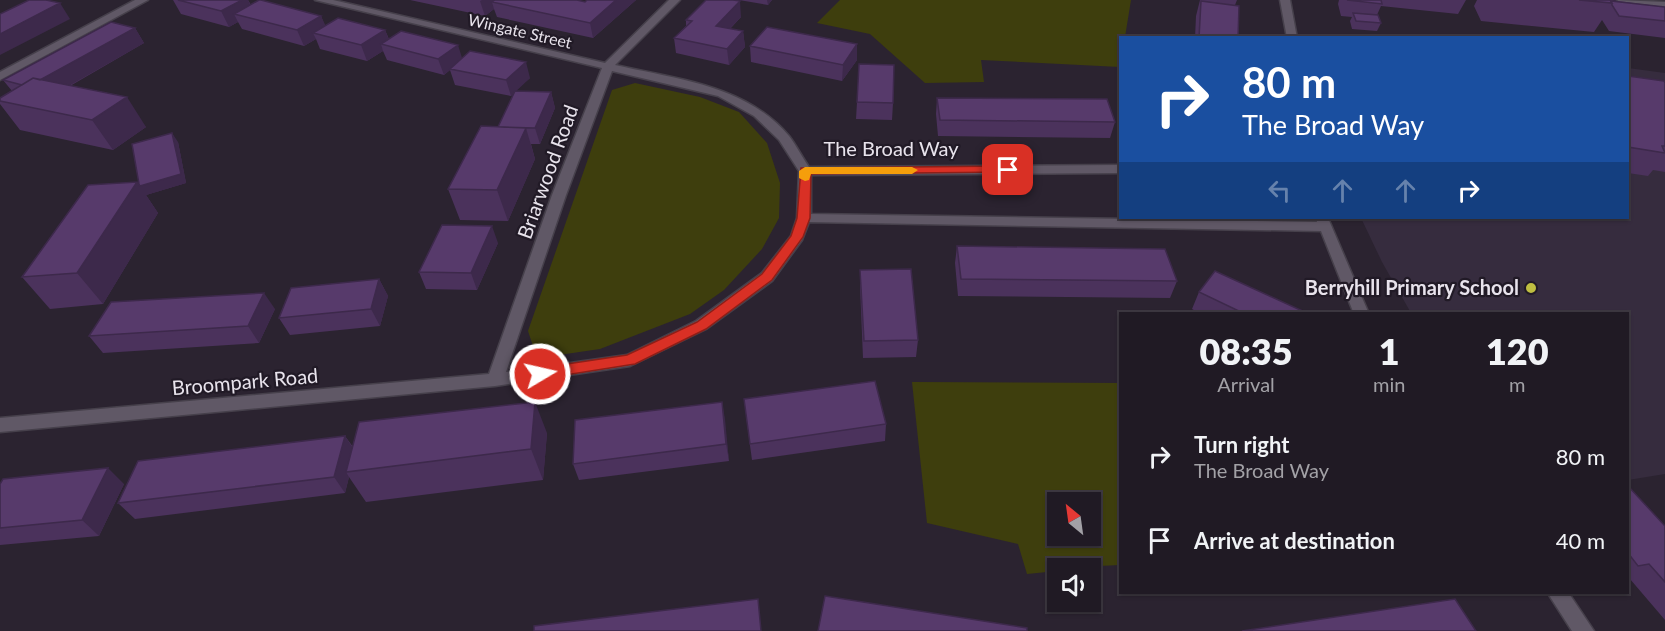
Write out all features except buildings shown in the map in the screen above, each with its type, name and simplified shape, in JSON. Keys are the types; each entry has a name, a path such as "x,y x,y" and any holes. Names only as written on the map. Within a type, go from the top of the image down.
{"street":[{"path":"0,76 143,0"},
{"name":"Wingate Street","path":"320,0 608,66"},
{"name":"Briarwood Road","path":"495,380 559,195 608,66 675,0"},
{"path":"1285,0 1292,36"},
{"path":"1622,0 1665,5"},
{"name":"The Broad Way","path":"495,380 630,360 701,326 767,277 797,237 804,218 805,171 784,138 758,113 722,93 608,66"},
{"name":"The Broad Way","path":"805,171 1119,169"},
{"path":"804,218 1323,222 1361,312"},
{"name":"Broompark Road","path":"0,425 495,380"},
{"path":"1557,594 1584,631"}],"shaded area":[{"path":"840,0 1131,0 1125,36 1119,36 1119,67 981,60 984,82 925,83 870,34 817,23"},
{"name":"Berryhill Primary School","path":"1629,68 1665,73 1665,474 1629,480 1629,312 1410,312 1382,262 1361,219 1629,219"},
{"path":"635,83 700,97 739,112 767,143 780,183 779,218 762,249 724,290 690,314 600,349 545,357 533,346 528,331 612,90"},
{"path":"912,382 1119,383 1119,565 1101,566 1101,558 1047,558 1047,572 1027,574 1018,544 927,523"}],"slow traffic":[{"path":"805,178 805,171 912,170"}],"place":[{"name":"Berryhill Primary School","path":"1531,288"}],"route":[{"path":"540,374 630,360 701,326 767,277 797,237 804,218 805,171 1008,170"}]}
